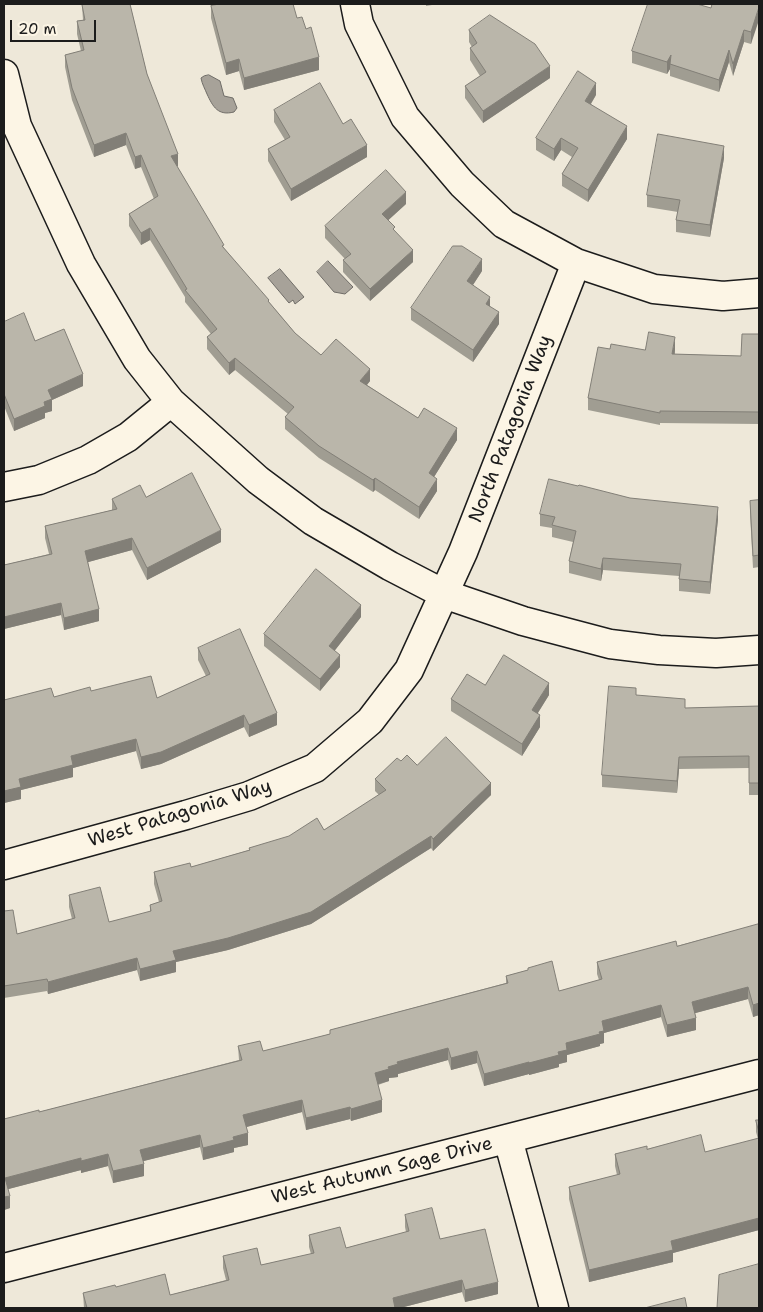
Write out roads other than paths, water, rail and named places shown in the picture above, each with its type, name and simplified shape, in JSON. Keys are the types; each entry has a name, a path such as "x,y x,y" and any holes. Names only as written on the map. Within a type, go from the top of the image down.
{"street":[{"path":"355,4 359,24 405,117 462,184 504,224 576,263 654,289 723,296 759,293"},
{"path":"4,74 17,126 81,264 137,359 171,402 258,480 313,521 390,566 444,594 523,621 610,644 658,650 716,653 759,650"},
{"name":"North Patagonia Way","path":"444,594 463,552 576,263"},
{"path":"4,487 39,480 88,460 128,437 171,402"},
{"name":"West Patagonia Way","path":"4,865 249,796 315,768 370,721 409,670 444,594"},
{"name":"West Autumn Sage Drive","path":"4,1268 759,1074"},
{"path":"508,1139 554,1308"}]}
